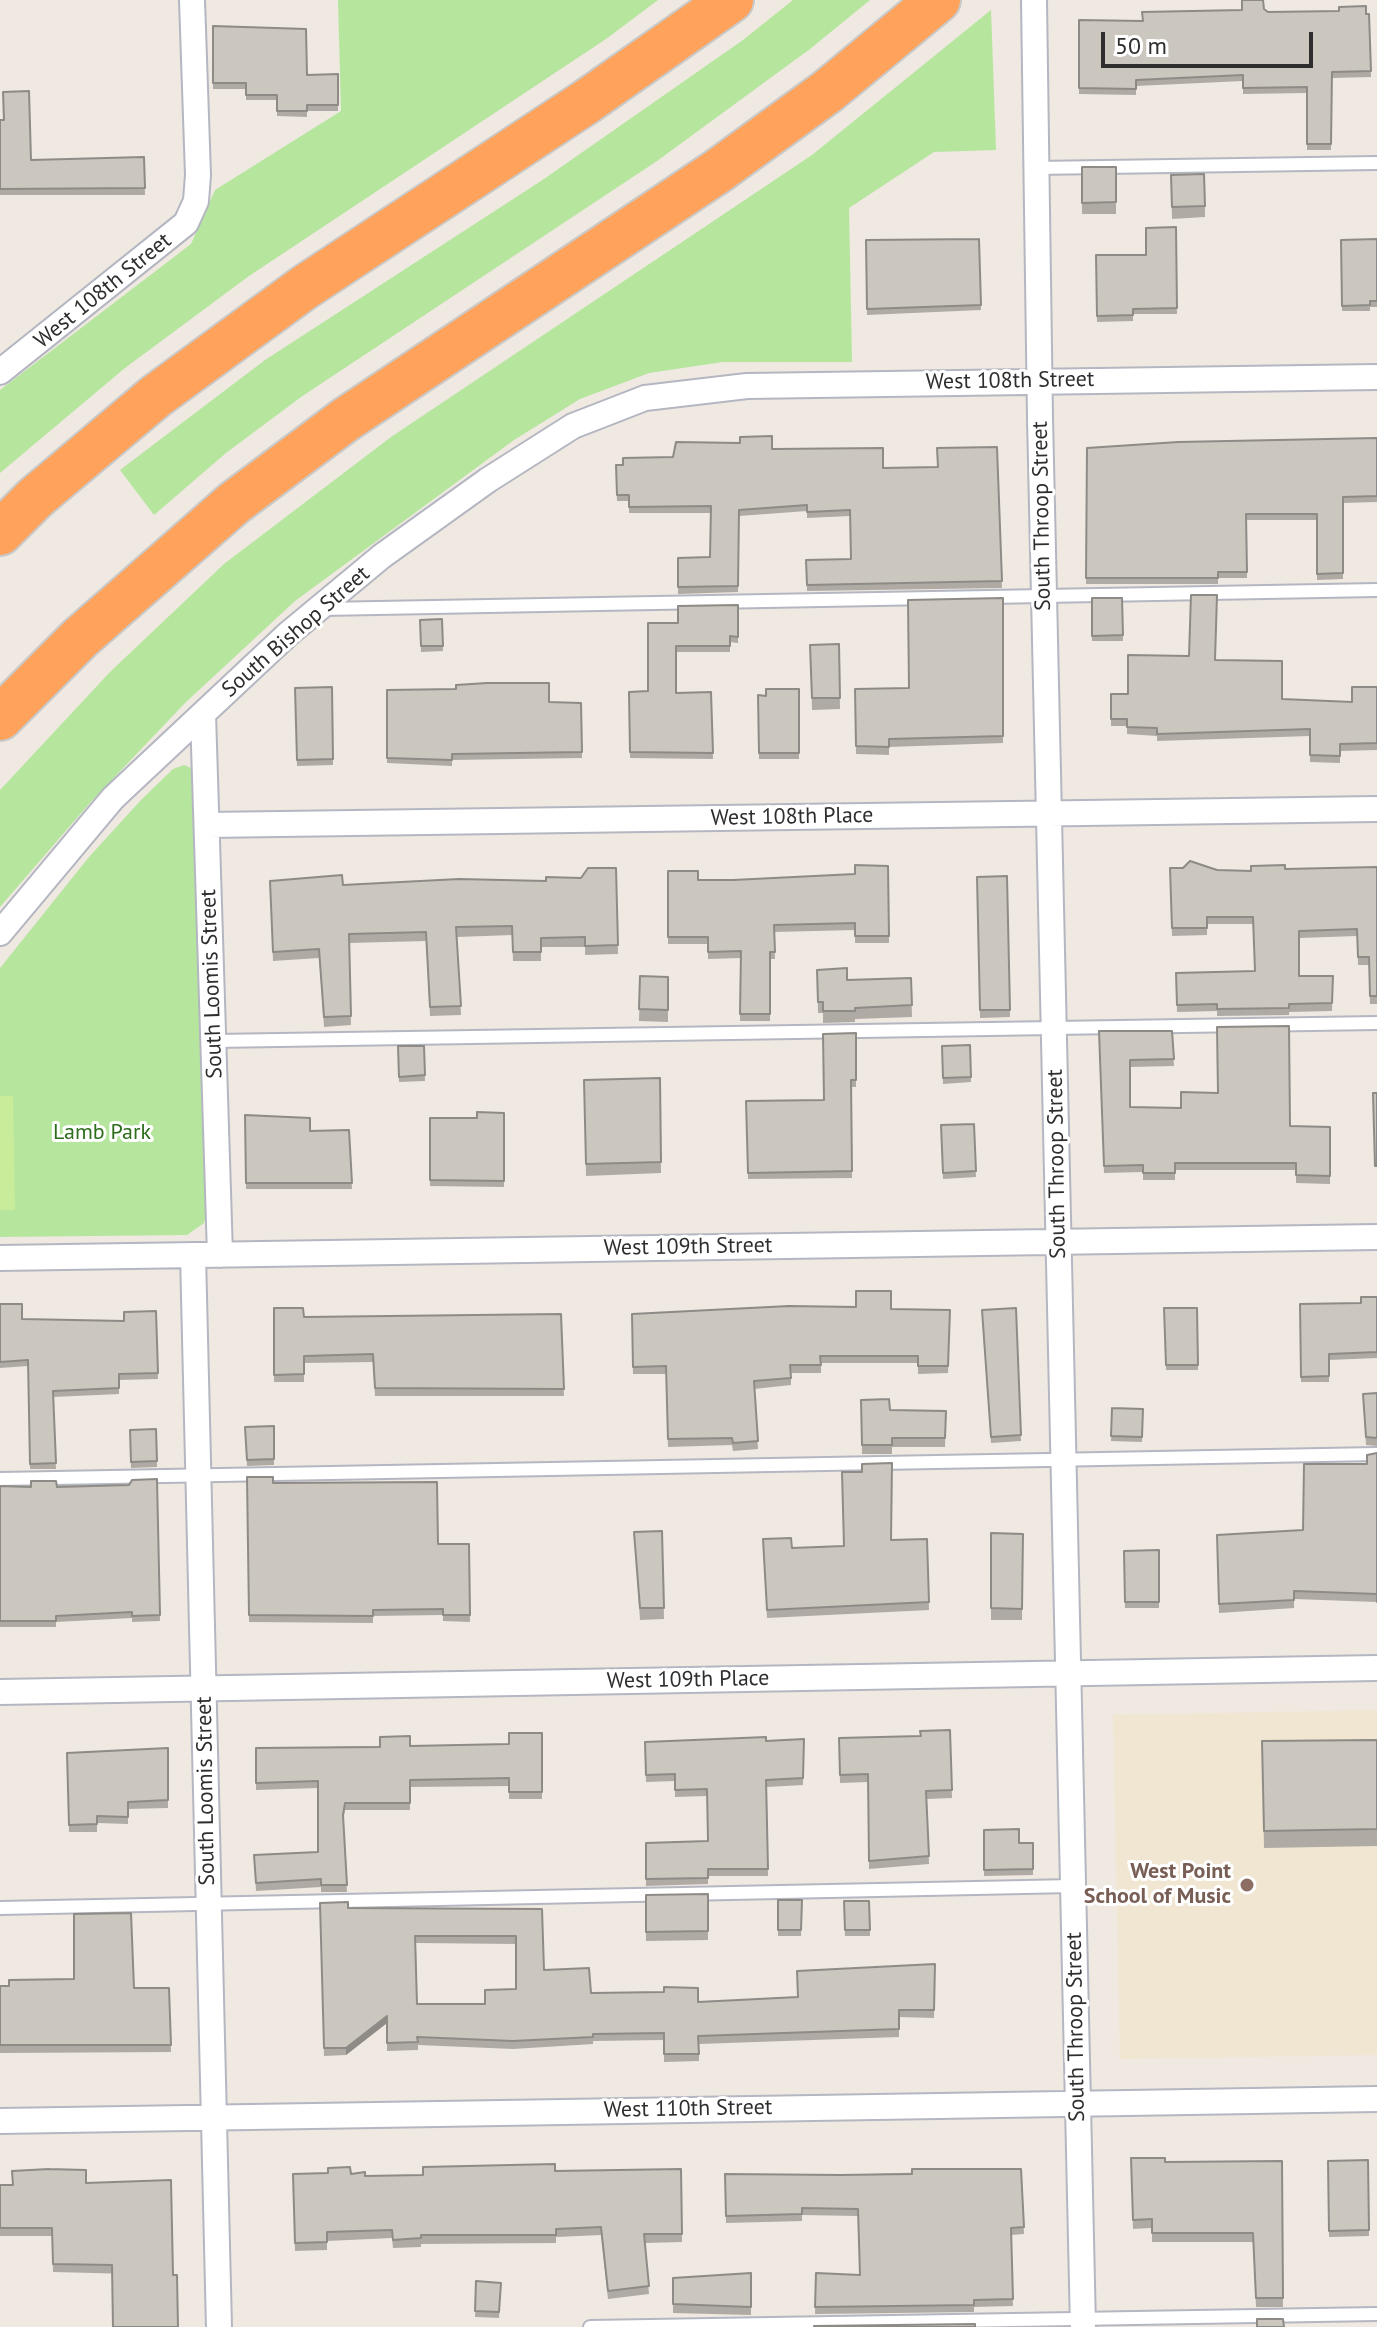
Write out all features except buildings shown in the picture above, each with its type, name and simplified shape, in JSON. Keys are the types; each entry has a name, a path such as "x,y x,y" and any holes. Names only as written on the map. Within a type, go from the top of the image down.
{"highway":[{"path":"0,533 35,498 156,396 268,314 586,102 731,0"},
{"path":"0,718 80,638 234,503 345,420 718,171 828,91 938,0"}],"street":[{"name":"West 108th Street","path":"0,372 186,223 196,201 192,0"},
{"name":"South Throop Street","path":"1034,0 1043,596 1083,2323"},
{"name":"West 108th Street","path":"645,398 747,386 1377,377"},
{"name":"South Bishop Street","path":"0,933 113,798 319,609 382,556 488,480 573,426 645,398"},
{"name":"South Loomis Street","path":"203,714 220,1255"},
{"name":"West 108th Place","path":"207,825 1377,809"},
{"name":"West 109th Street","path":"0,1258 1377,1237"},
{"name":"South Loomis Street","path":"193,1255 219,2327"},
{"name":"West 109th Place","path":"0,1692 1377,1668"},
{"name":"West 110th Street","path":"0,2121 1377,2099"}],"lane":[{"path":"1035,168 1377,163"},
{"path":"319,609 1377,590"},
{"path":"214,1041 1377,1023"},
{"path":"0,1479 1377,1454"},
{"path":"0,1908 1073,1886"},
{"path":"590,2327 1083,2323 1377,2314"}],"shaded area":[{"name":"West Point School of Music","path":"1377,1710 1377,2055 1120,2059 1113,1715"}],"green space":[{"path":"338,0 658,0 606,39 249,276 125,368 0,473 0,390 191,244 215,190 341,111"},
{"path":"793,0 870,0 810,49 657,161 301,397 226,453 154,515 120,470 265,360 544,179 743,40"},
{"path":"991,10 996,150 934,152 849,208 852,362 723,362 649,373 580,399 514,440 295,601 185,703 89,804 0,907 0,790 110,672 224,564 391,437 812,155"},
{"name":"Lamb Park","path":"184,765 191,768 194,776 207,1211 204,1223 187,1235 0,1237 0,968 89,857 173,769"},
{"path":"0,1096 13,1096 15,1210 0,1210"}],"place":[{"name":"West Point School of Music","path":"1247,1885"}]}
